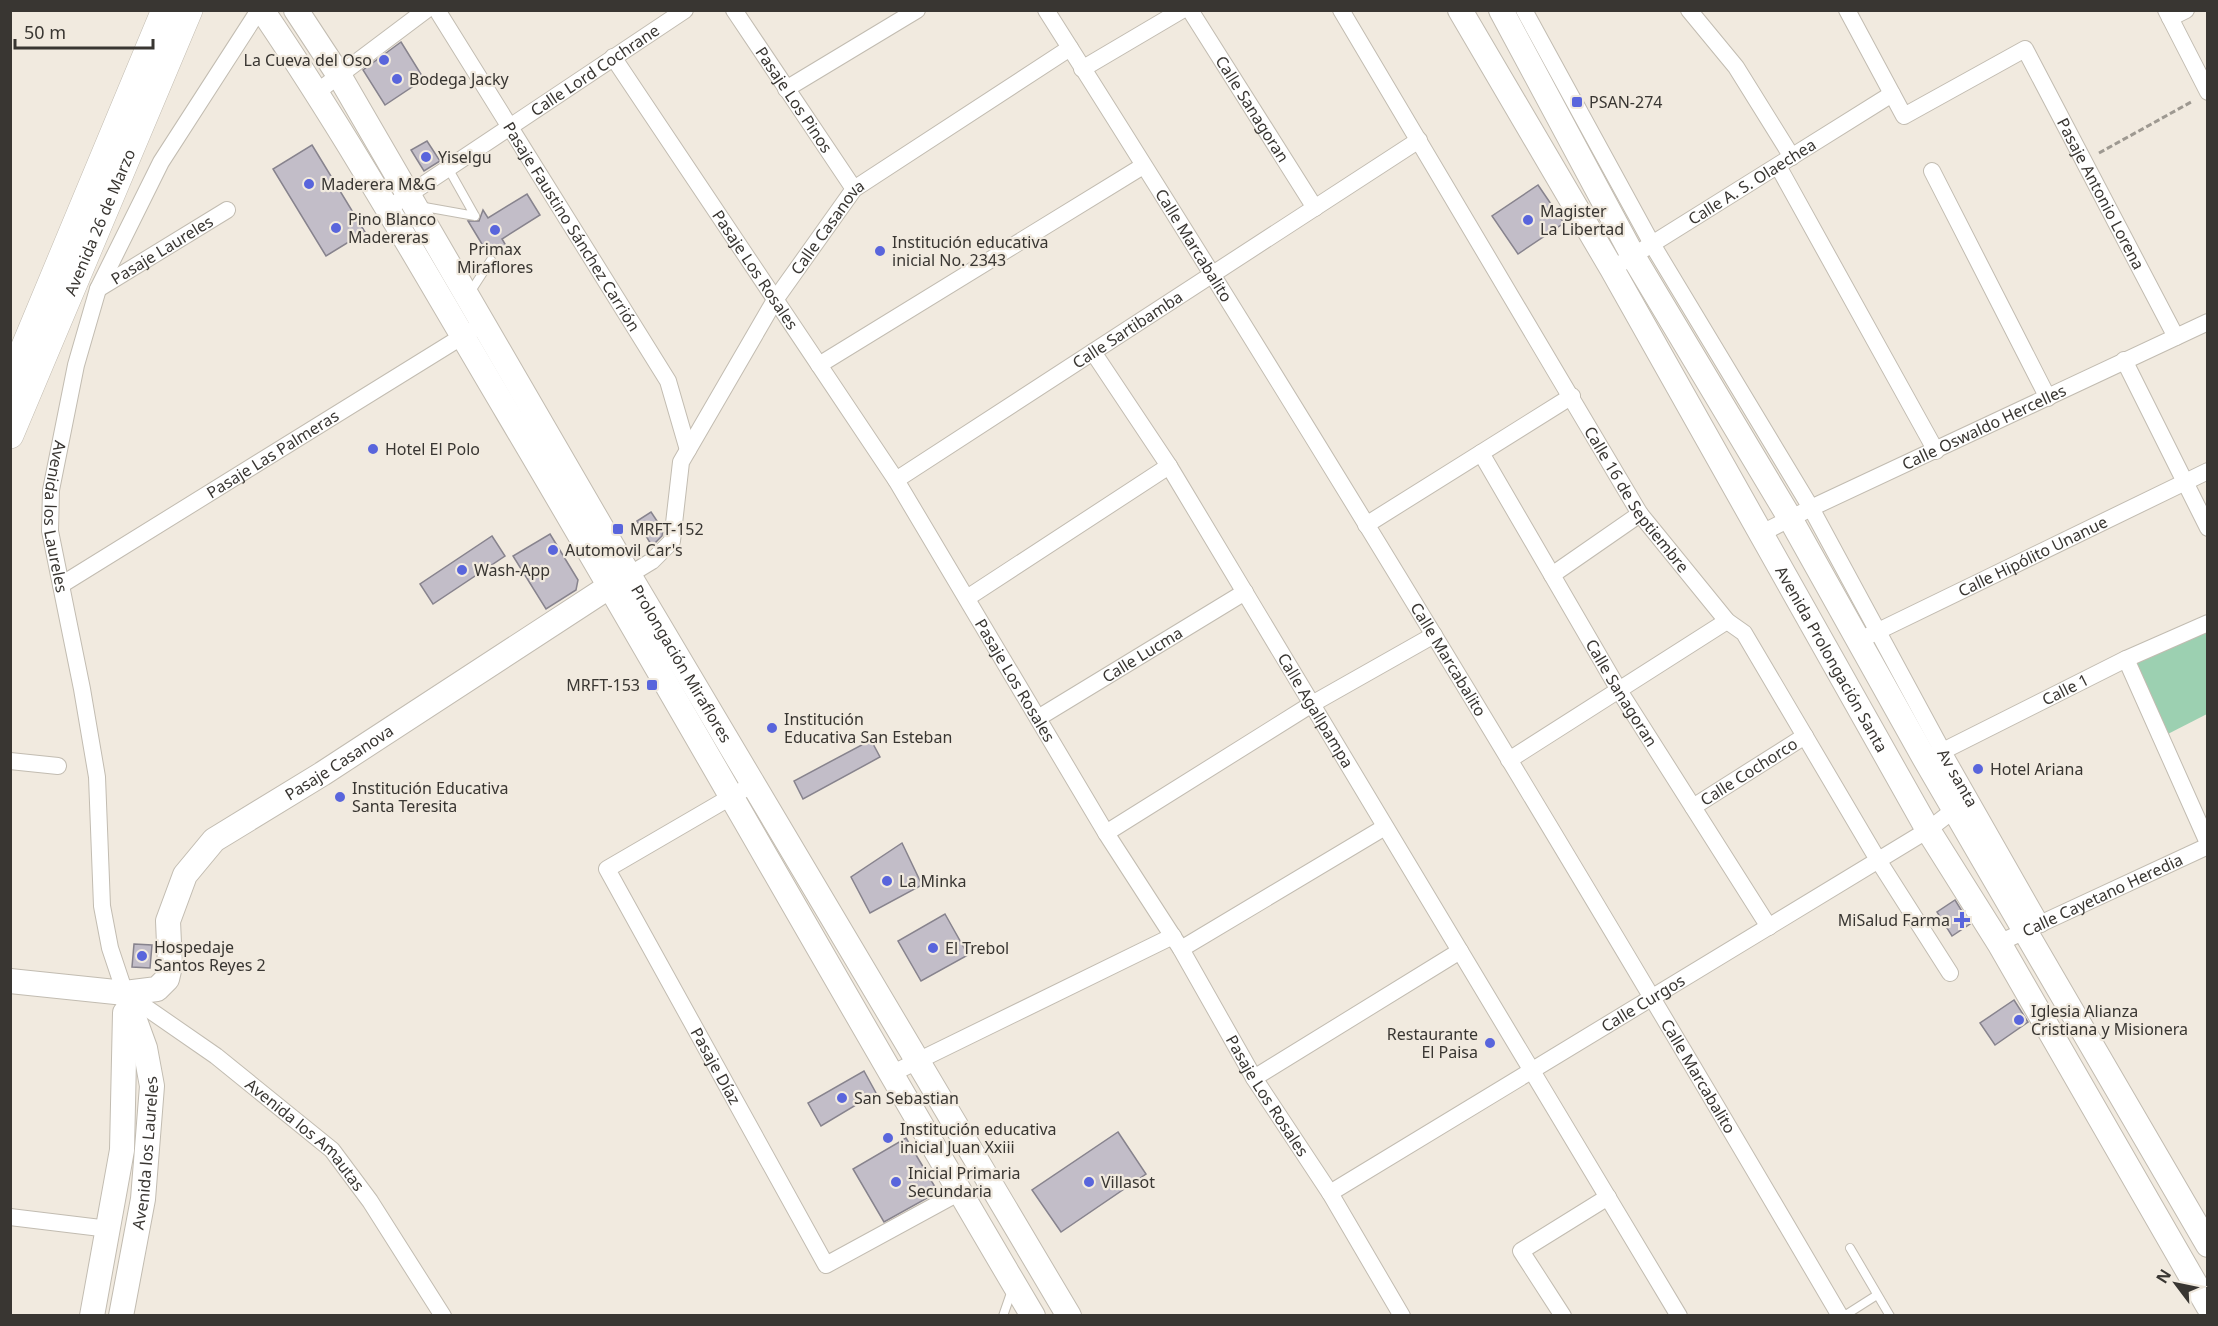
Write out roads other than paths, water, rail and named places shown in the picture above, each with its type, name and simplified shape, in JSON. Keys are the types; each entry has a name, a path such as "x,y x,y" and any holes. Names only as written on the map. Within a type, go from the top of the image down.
{"main road":[{"name":"Avenida 26 de Marzo","path":"10,435 26,349 165,10"},
{"name":"Avenida 26 de Marzo","path":"10,382 189,10"}],"street":[{"name":"Prolongación Miraflores","path":"260,10 317,92 462,336 753,784 1069,1316"},
{"name":"Avenida los Laureles","path":"121,1316 143,1198 152,1086 145,1048 110,948 102,906 97,777 50,531 51,490 76,366 98,289 161,162 260,10"},
{"name":"Prolongación Miraflores","path":"296,10 340,77 483,324 619,580 730,797 1033,1316"},
{"path":"317,92 340,77 426,10"},
{"name":"Pasaje Faustino Sánchez Carrión","path":"437,10 668,381 688,450"},
{"name":"Calle Lord Cochrane","path":"387,209 411,200 448,168 685,10"},
{"name":"Pasaje Los Pinos","path":"734,10 854,189"},
{"path":"786,89 917,10"},
{"name":"Calle Marcabalito","path":"1046,10 1434,635 1842,1316"},
{"path":"1083,69 1182,10"},
{"name":"Calle Sanagoran","path":"1190,10 1315,208"},
{"name":"Calle 16 de Septiembre","path":"1341,10 1640,514 1727,621 1744,633 1878,860 1950,973"},
{"name":"Avenida Prolongación Santa","path":"1460,10 1612,268 1928,830 1999,944 2208,1306"},
{"name":"Avenida Prolongación Santa","path":"1501,10 1801,514 1934,756 1955,809 2033,927 2208,1245"},
{"name":"Avenida Prolongación Santa","path":"1524,10 1643,250"},
{"path":"1689,10 1736,67 1936,451"},
{"path":"1847,10 1892,94"},
{"path":"2186,10 2168,14 2202,95"},
{"name":"Calle Casanova","path":"619,580 652,561 672,541 681,462 775,300 854,189 1070,48"},
{"name":"Pasaje Antonio Lorena","path":"1892,94 1904,116 2025,49 2176,337"},
{"name":"Pasaje Los Rosales","path":"613,57 896,480 1106,832 1177,942 1254,1078 1330,1193 1402,1316"},
{"name":"Calle A. S. Olaechea","path":"1612,268 1892,94"},
{"name":"Calle Sartibamba","path":"896,480 1419,140"},
{"path":"819,365 1143,166"},
{"path":"1932,171 2048,398"},
{"name":"Pasaje Laureles","path":"98,289 227,210"},
{"name":"Calle Oswaldo Hercelles","path":"1762,533 2208,322"},
{"name":"Pasaje Las Palmeras","path":"61,585 483,324"},
{"name":"Calle Agallpampa","path":"1093,352 1169,466 1679,1316"},
{"path":"2124,360 2208,528"},
{"path":"1366,525 1572,396"},
{"name":"Calle Sanagoran","path":"1481,453 1620,692 1768,927"},
{"path":"967,598 1169,466"},
{"name":"Calle Hipólito Unanue","path":"1868,636 2208,471"},
{"path":"1552,575 1640,514"},
{"name":"Pasaje Casanova","path":"10,981 125,993 157,989 167,979 170,966 168,921 185,875 214,840 322,774 619,580"},
{"name":"Calle Lucma","path":"1038,718 1245,592"},
{"path":"1509,760 1620,692 1727,621"},
{"name":"Calle 1","path":"1934,756 2126,659 2208,623"},
{"path":"1106,832 1312,704 1434,635"},
{"path":"2126,659 2208,845"},
{"name":"Calle Cochorco","path":"1693,807 1805,736"},
{"name":"Av santa","path":"1934,756 2033,927"},
{"path":"10,761 58,766"},
{"path":"730,797 753,784"},
{"name":"Pasaje Díaz","path":"730,797 607,869 826,1265 960,1192"},
{"name":"Calle Curgos","path":"1330,1193 1928,830 1955,809"},
{"path":"891,1074 916,1060 1177,942 1385,826"},
{"name":"Calle Cayetano Heredia","path":"1999,944 2208,845"},
{"path":"1254,1078 1460,951"},
{"name":"Avenida los Laureles","path":"92,1316 123,1150 126,1071 125,993"},
{"name":"Avenida los Amautas","path":"125,993 216,1056 332,1150 370,1201 443,1316"},
{"path":"1563,1316 1521,1251 1608,1197"},
{"path":"10,1217 109,1229"}],"lane":[{"path":"411,200 475,216 448,168"},
{"path":"467,297 491,260"},
{"path":"1850,1248 1890,1316"},
{"path":"1003,1316 1014,1284"},
{"path":"1842,1316 1877,1295"}],"place":[{"name":"La Cueva del Oso","path":"384,60"},
{"name":"Bodega Jacky","path":"397,79"},
{"name":"PSAN-274","path":"1577,102"},
{"name":"Yiselgu","path":"426,157"},
{"name":"Maderera M&G","path":"309,184"},
{"name":"Magister La Libertad","path":"1528,220"},
{"name":"Pino Blanco Madereras","path":"336,228"},
{"name":"Primax Miraflores","path":"495,230"},
{"name":"Institución educativa inicial No. 2343","path":"880,251"},
{"name":"Hotel El Polo","path":"373,449"},
{"name":"MRFT-152","path":"618,529"},
{"name":"Automovil Car's","path":"553,550"},
{"name":"Wash-App","path":"462,570"},
{"name":"MRFT-153","path":"652,685"},
{"name":"Institución Educativa San Esteban","path":"772,728"},
{"name":"Hotel Ariana","path":"1978,769"},
{"name":"Institución Educativa Santa Teresita","path":"340,797"},
{"name":"La Minka","path":"887,881"},
{"name":"MiSalud Farma","path":"1962,920"},
{"name":"El Trebol","path":"933,948"},
{"name":"Hospedaje Santos Reyes 2","path":"142,956"},
{"name":"Iglesia Alianza Cristiana y Misionera","path":"2019,1020"},
{"name":"Restaurante El Paisa","path":"1490,1043"},
{"name":"San Sebastian","path":"842,1098"},
{"name":"Institución educativa inicial Juan Xxiii","path":"888,1138"},
{"name":"Inicial Primaria Secundaria","path":"896,1182"},
{"name":"Villasot","path":"1089,1182"}]}
